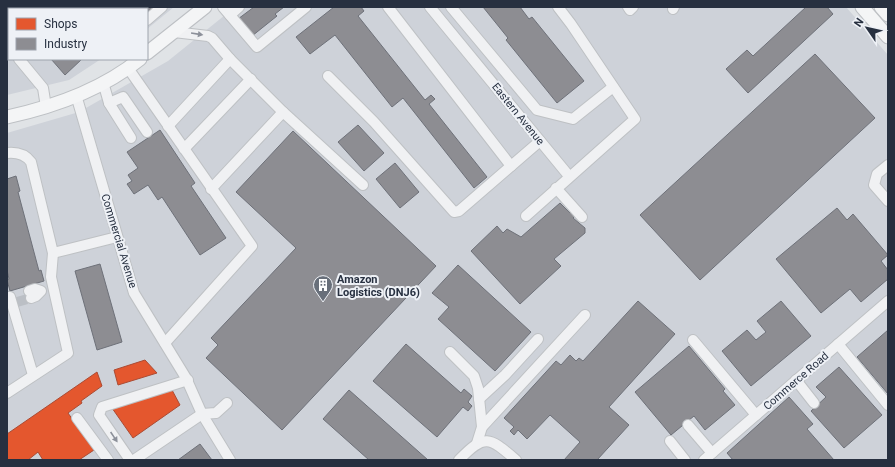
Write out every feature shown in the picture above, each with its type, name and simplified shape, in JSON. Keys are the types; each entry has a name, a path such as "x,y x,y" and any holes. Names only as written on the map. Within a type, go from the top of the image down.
{"main road":[{"path":"148,52 205,7"},
{"path":"862,7 888,37"},
{"path":"7,117 46,107 76,95 103,82 128,68 139,60"}],"street":[{"path":"148,19 162,7"},
{"path":"239,7 226,11 257,48 306,7"},
{"path":"388,7 511,166"},
{"name":"Eastern Avenue","path":"430,7 569,176"},
{"path":"451,7 537,110 573,118 613,87"},
{"path":"526,216 569,176 635,119 572,24 558,7"},
{"path":"628,7 630,10 633,7"},
{"path":"174,32 208,36 283,112 363,185"},
{"path":"168,126 230,59"},
{"path":"19,60 43,88 46,107"},
{"path":"128,68 252,246 165,343"},
{"path":"328,76 374,122 454,212 459,211 540,141"},
{"path":"184,149 251,79"},
{"path":"103,82 109,103 131,138"},
{"name":"Commercial Avenue","path":"76,95 134,293 188,380 202,414 230,460"},
{"path":"109,103 123,97 146,132"},
{"path":"211,188 283,112"},
{"path":"7,153 15,152 27,157 31,162 53,253 51,278 68,353 7,393"},
{"path":"888,165 877,174 874,184 888,201"},
{"path":"556,188 582,217"},
{"path":"53,253 117,237"},
{"path":"30,294 35,289 41,291 53,288"},
{"path":"12,299 33,375"},
{"name":"Commerce Road","path":"704,460 888,301"},
{"path":"482,427 585,315"},
{"path":"479,399 505,375 538,339"},
{"path":"693,340 756,415"},
{"path":"838,344 888,405"},
{"path":"450,352 474,376 479,399 482,427 477,443 460,460"},
{"path":"130,460 99,415 102,407 107,404 188,380"},
{"path":"796,380 814,403"},
{"path":"138,459 202,414 216,413 228,403"},
{"path":"77,418 108,460"},
{"path":"688,425 712,453"},
{"path":"477,443 484,441 497,444 516,460"},
{"path":"670,442 685,460"}],"shaded area":[{"path":"7,7 174,7 148,28 148,8 8,8 8,60 99,60 69,80 7,95"},
{"path":"235,7 846,7 888,55 888,460 7,460 7,133 79,112 168,61"}],"building: Shops":[{"path":"145,360 157,373 118,385 114,370"},
{"path":"97,372 102,386 81,401 82,403 68,413 94,450 79,460 43,460 38,452 28,460 7,460 7,434"},
{"path":"172,390 180,405 133,438 112,408"}],"building: Industry":[{"path":"11,7 90,8 10,8"},
{"path":"109,7 155,7 148,14 148,8"},
{"path":"254,7 284,7 275,14 277,16 252,36 238,19"},
{"path":"334,7 361,7 364,11 358,16 425,100 431,95 435,99 429,104 487,177 474,188 403,98 392,107 335,35 310,54 296,37"},
{"path":"483,7 520,7 529,19 532,17 584,81 557,103 506,40 508,38"},
{"path":"806,7 827,7 833,14 748,93 726,69 747,50 753,56"},
{"path":"815,54 875,118 700,280 640,215"},
{"path":"52,60 81,60 65,75"},
{"path":"358,125 384,153 364,171 338,142"},
{"path":"160,130 195,183 191,186 226,238 200,255 162,197 158,200 148,185 134,194 127,184 132,181 128,175 138,168 127,152"},
{"name":"Amazon Logistics (DNJ6)","path":"293,131 436,266 282,430 206,358 218,345 211,338 296,248 236,192"},
{"path":"395,163 419,192 400,208 376,179"},
{"path":"16,176 20,191 18,192 39,271 41,270 44,281 10,291 7,280 9,279 7,270 7,179"},
{"path":"560,203 570,213 572,211 576,215 573,218 585,228 585,233 554,259 561,266 520,304 471,251 497,226 503,233 507,229 521,237"},
{"path":"837,208 847,220 853,214 888,255 881,261 888,270 888,279 861,302 850,289 821,313 776,259"},
{"path":"100,264 122,342 97,350 75,271"},
{"path":"458,265 531,332 495,371 438,319 449,307 432,293"},
{"path":"638,301 675,334 609,407 629,425 597,460 564,460 580,442 550,415 527,439 518,430 514,435 510,431 514,427 504,418 556,361 561,365 570,355 576,361 579,358 583,361"},
{"path":"781,301 811,336 751,386 722,351 747,330 756,340 766,332 757,321"},
{"path":"888,330 888,394 857,357"},
{"path":"406,344 461,393 464,389 472,396 468,402 472,406 468,411 463,407 437,437 373,381"},
{"path":"689,346 725,389 723,391 735,405 705,430 694,416 671,435 635,392"},
{"path":"839,367 882,415 844,448 811,411 826,397 816,387"},
{"path":"349,390 428,460 369,460 323,419"},
{"path":"789,397 813,424 807,429 834,460 733,460 727,453"},
{"path":"200,444 212,460 178,460"}],"tunnel":[{"path":"17,302 31,298"}],"place":[{"name":"Amazon Logistics (DNJ6)","path":"323,302"}]}
